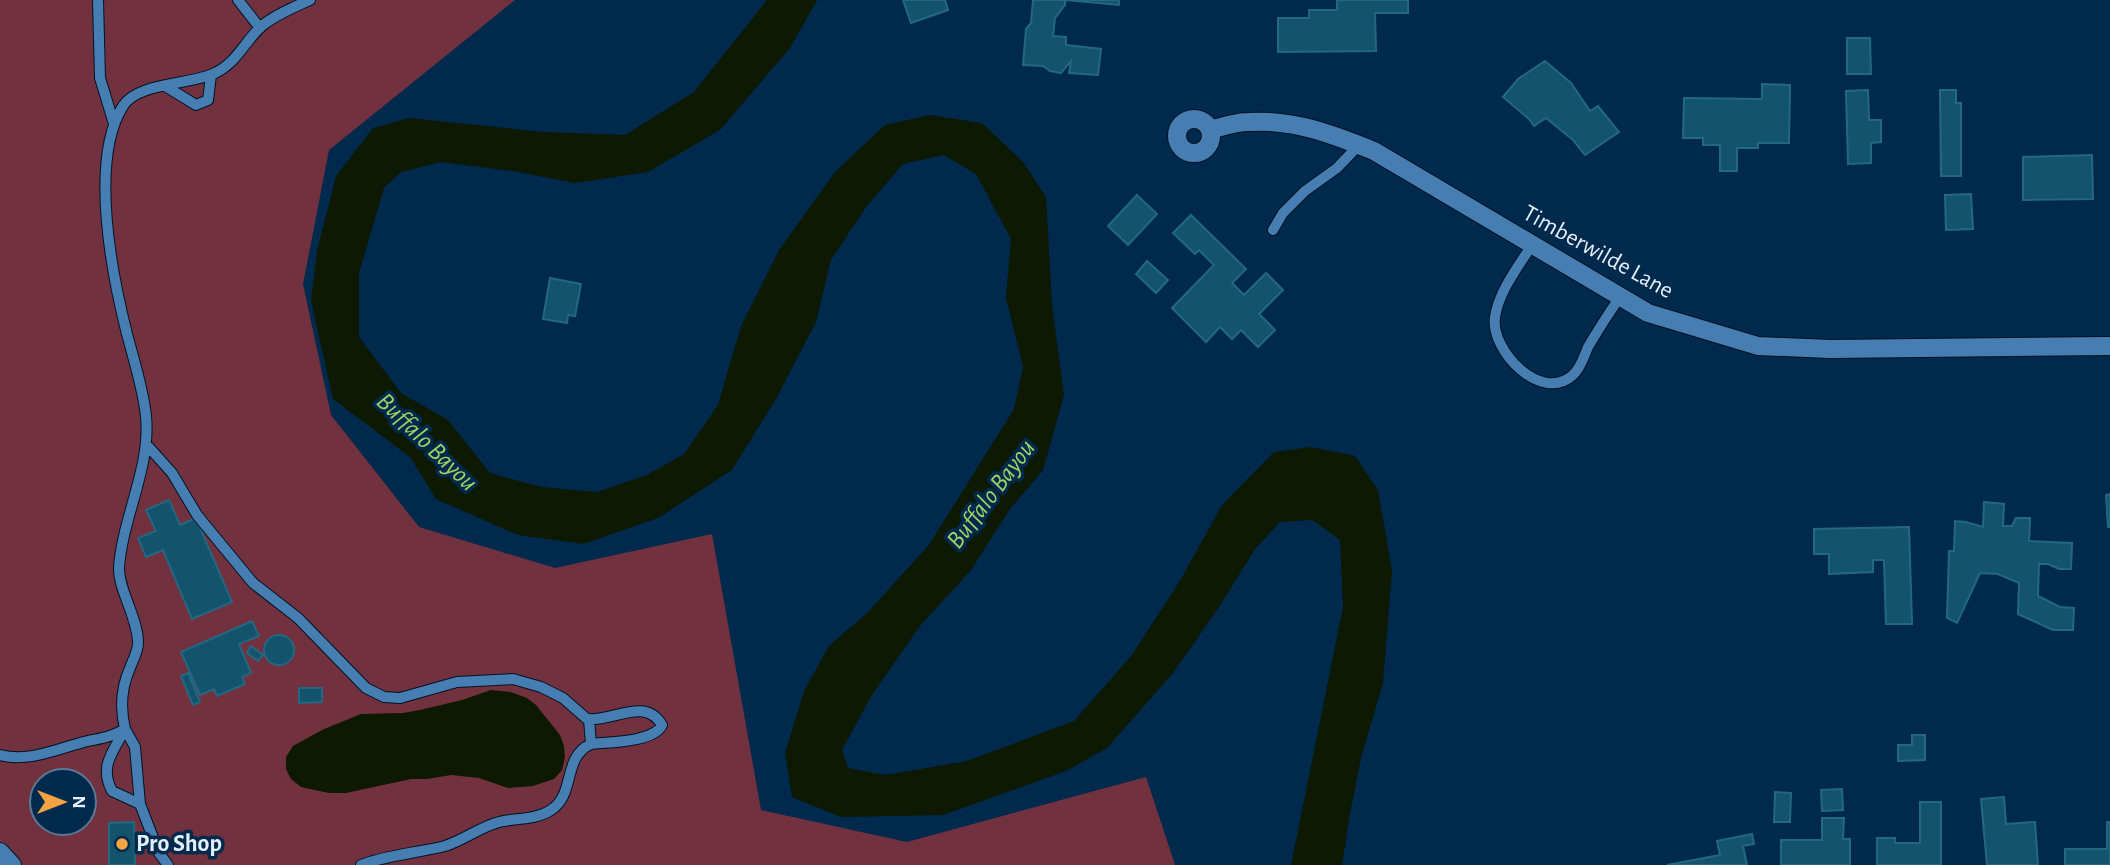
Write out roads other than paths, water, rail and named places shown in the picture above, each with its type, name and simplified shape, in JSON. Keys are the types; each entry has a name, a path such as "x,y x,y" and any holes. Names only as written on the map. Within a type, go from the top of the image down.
{"street":[{"name":"Timberwilde Lane","path":"1210,130 1246,122 1291,123 1328,132 1374,151 1648,313 1758,346 1829,349 2110,346"},
{"path":"0,852 12,865"}],"lane":[{"path":"98,0 100,78 114,124"},
{"path":"238,0 260,28"},
{"path":"168,865 159,853 140,804 135,747 125,729 122,708 123,687 137,652 138,642 119,568 127,520 146,444 144,400 119,298 108,226 107,159 114,124 124,104 132,96 211,75 229,65 260,28 293,7 310,0"},
{"path":"165,86 196,105 211,96 211,75"},
{"path":"1273,230 1283,213 1305,191 1337,168 1359,145"},
{"path":"1532,245 1504,289 1494,317 1496,331 1507,355 1516,366 1535,380 1559,382 1574,375 1620,296"},
{"path":"146,444 172,473 197,515 253,583 298,618 366,688 384,697 400,698 457,682 513,679 541,687 589,719 642,710 651,712 662,725 659,731 650,736 591,744 583,748 573,761 561,802 551,811 500,822 444,846 361,865"},
{"path":"589,719 591,744"},
{"path":"0,755 10,758 33,757 77,744 108,739 125,729"},
{"path":"125,729 108,761 105,774 112,791 140,804"}],"water":[{"name":"Buffalo Bayou","path":"767,0 817,0 790,48 720,130 648,172 575,183 513,171 441,162 401,172 384,188 359,273 359,337 401,393 448,420 490,473 541,487 597,492 647,475 684,454 718,405 741,326 779,250 835,172 885,125 930,115 982,123 1023,162 1046,197 1052,305 1064,395 1043,470 1010,509 971,570 920,626 872,695 842,750 848,768 885,775 967,761 1074,721 1132,655 1181,579 1222,505 1274,452 1311,447 1355,456 1378,490 1392,571 1383,683 1361,758 1342,865 1291,865 1343,607 1340,540 1312,520 1280,522 1255,549 1173,673 1107,748 1066,771 943,815 841,817 792,797 785,753 804,691 829,646 868,612 929,545 1014,409 1023,367 1006,297 1011,239 976,174 944,155 903,164 866,207 831,260 816,322 776,399 732,470 658,518 583,544 518,535 436,499 410,457 333,399 311,301 317,251 336,176 373,128 410,118 543,132 625,135 694,92"},
{"path":"491,690 511,692 527,698 560,735 565,757 562,770 554,779 533,786 508,788 479,778 451,775 411,779 346,793 329,793 301,787 291,779 286,769 286,757 293,746 324,729 361,714 420,710"}],"place":[{"name":"Pro Shop","path":"122,844"}]}
